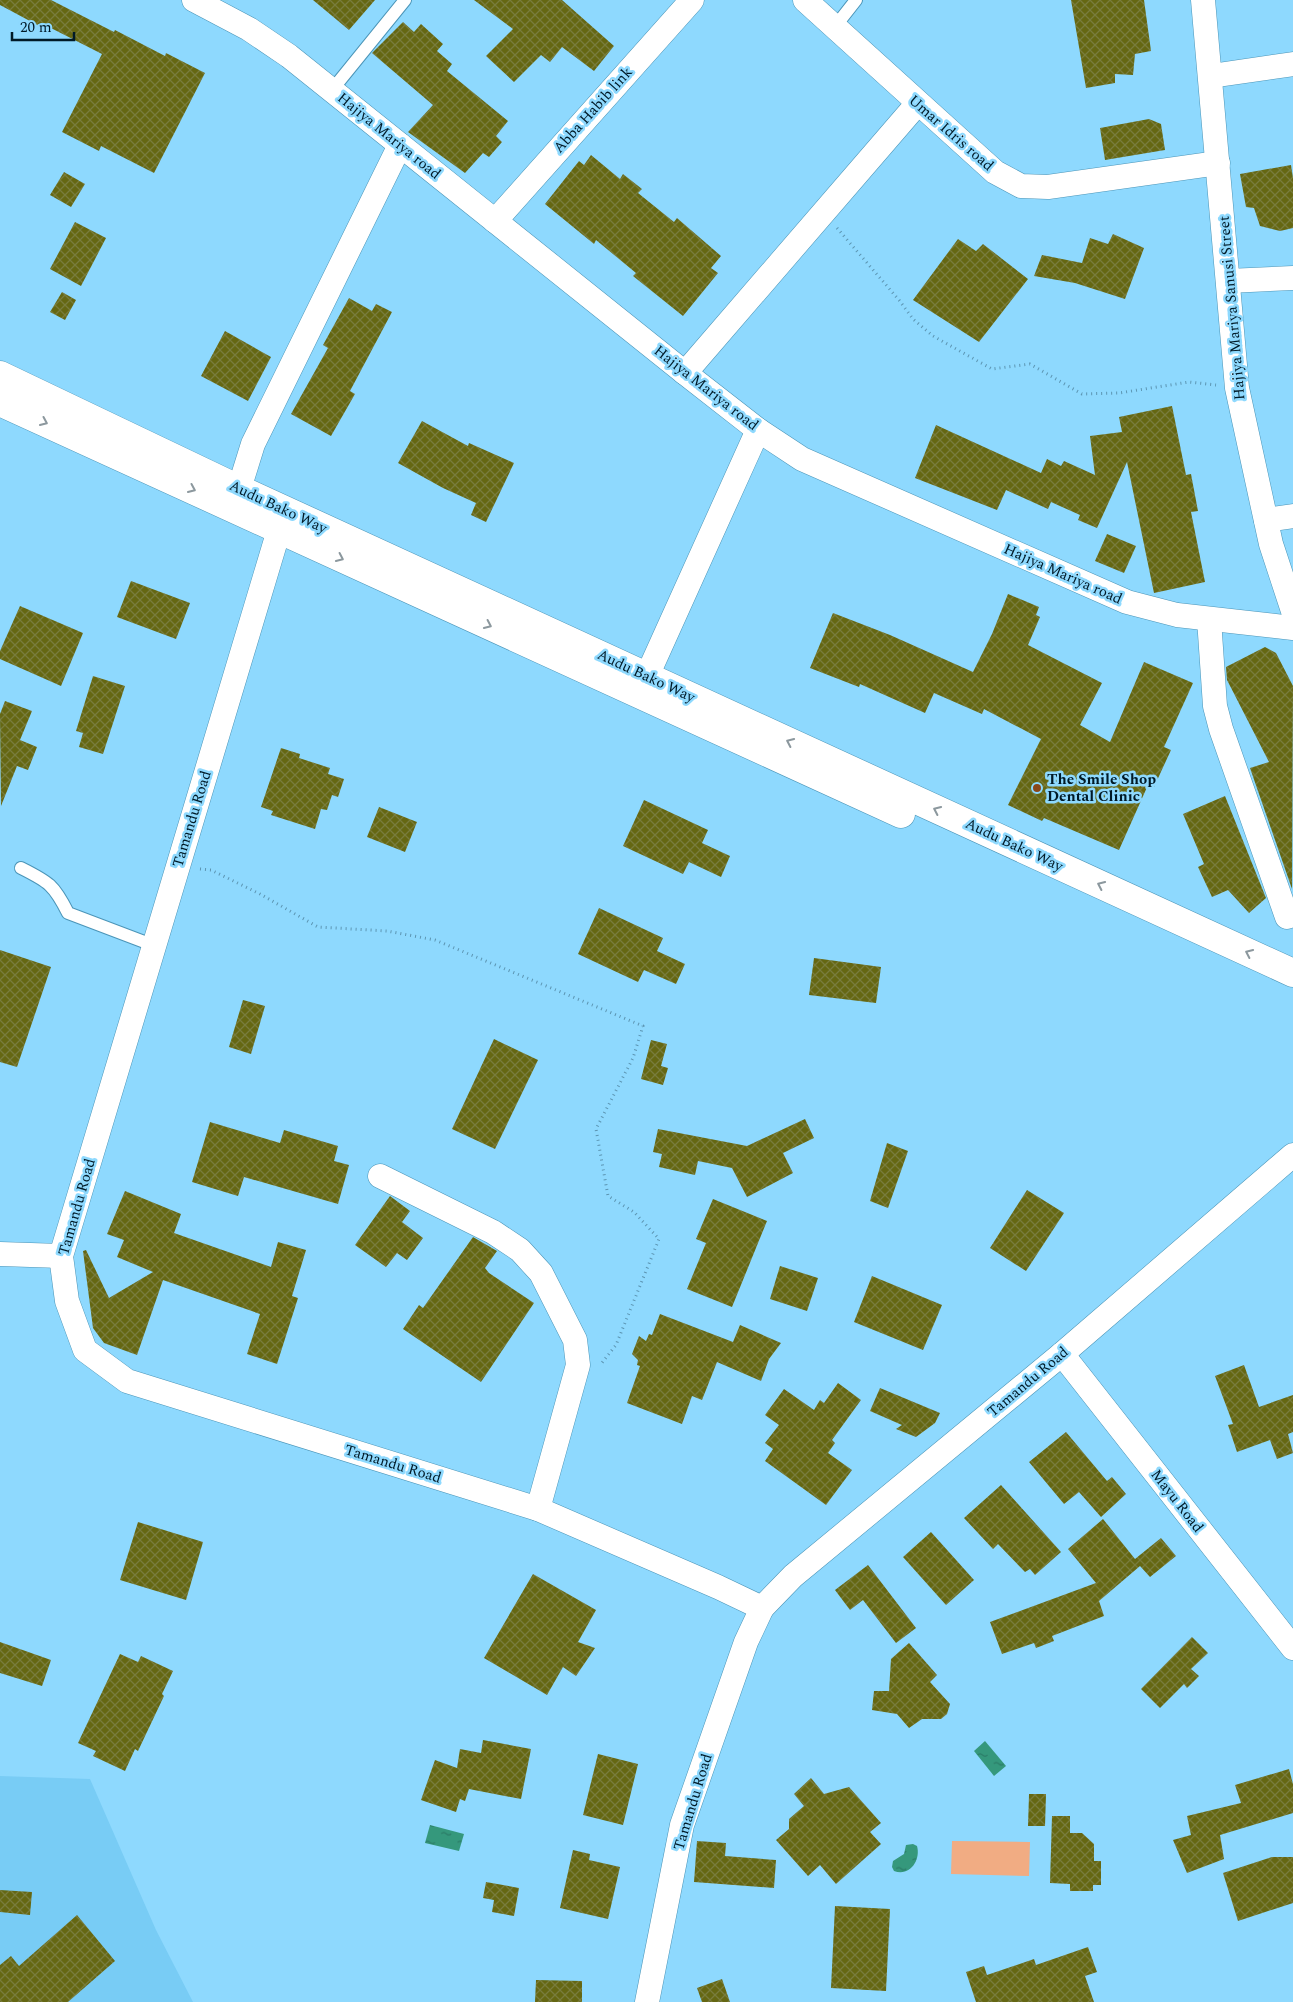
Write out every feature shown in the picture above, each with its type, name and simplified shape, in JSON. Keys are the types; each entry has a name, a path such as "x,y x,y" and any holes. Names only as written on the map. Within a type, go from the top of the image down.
{"main road":[{"name":"Audu Bako Way","path":"0,375 239,489 283,521 1293,994"},
{"name":"Audu Bako Way","path":"0,402 647,676 1293,973"}],"street":[{"name":"Hajiya Mariya road","path":"194,0 249,29 289,56 758,430 802,459 1127,602 1177,615 1293,628"},
{"name":"Abba Habib link","path":"495,221 692,0"},
{"name":"Umar Idris road","path":"805,0 995,172 1021,186 1048,187 1218,163"},
{"name":"Hajiya Mariya Sanusi Street","path":"1203,0 1237,388 1271,544 1293,611"},
{"path":"1211,76 1293,64"},
{"path":"686,373 918,103"},
{"path":"239,489 253,444 400,145"},
{"path":"1228,281 1293,278"},
{"path":"647,676 758,430"},
{"path":"1266,520 1293,516"},
{"name":"Tamandu Road","path":"283,521 61,1256 67,1301 85,1350 127,1381 538,1509 762,1608"},
{"path":"1209,619 1217,714 1287,917"},
{"name":"Tamandu Road","path":"646,2002 682,1825 746,1642 762,1608 793,1576 1062,1354 1293,1155"},
{"path":"380,1176 493,1232 520,1250 541,1273 575,1340 578,1365 538,1509"},
{"path":"0,1254 61,1256"},
{"name":"Mayu Road","path":"1062,1354 1293,1648"}],"lane":[{"path":"332,90 404,0"},
{"path":"834,28 856,0"},
{"path":"21,868 47,881 60,897 68,913 155,946"}],"path":[{"path":"823,213 900,300 912,319 933,336 992,369 1030,364 1082,394 1119,394 1189,382 1237,388"},
{"path":"178,868 211,870 260,894 318,927 387,931 435,940 643,1026 633,1058 596,1129 608,1196 634,1212 658,1239 616,1344 600,1365"}],"shaded area":[{"path":"0,1776 90,1779 156,1930 193,2002 0,2002"},
{"path":"952,1841 1030,1842 1029,1876 951,1874"}],"water":[{"path":"985,1741 1006,1766 994,1776 974,1751"},
{"path":"430,1825 464,1834 459,1851 425,1843"},
{"path":"913,1844 917,1846 918,1851 916,1862 905,1872 894,1871 892,1867 893,1861 904,1854 906,1845"}],"building":[{"path":"0,0 51,0 114,32 115,30 165,56 166,53 205,73 154,173 101,146 99,151 62,132 102,54 45,25 43,28 0,5"},
{"path":"313,0 375,0 349,30"},
{"path":"474,0 562,0 614,46 594,71 562,47 550,62 541,55 514,82 486,56 513,29"},
{"path":"1071,0 1144,0 1151,51 1135,54 1133,75 1115,74 1115,83 1086,88"},
{"path":"403,22 414,32 421,24 443,44 437,51 452,64 447,71 508,121 496,136 502,142 489,157 483,153 465,173 408,132 433,105 372,53"},
{"path":"1149,119 1161,124 1165,150 1105,160 1100,128"},
{"path":"591,155 620,179 623,174 642,189 638,193 674,222 677,218 721,256 711,268 718,273 683,316 633,276 636,273 596,240 594,244 545,204 579,161 584,165"},
{"path":"1291,165 1293,178 1293,228 1280,231 1260,226 1254,208 1246,207 1240,174"},
{"path":"64,172 85,184 71,207 50,195"},
{"path":"75,222 106,238 81,286 50,269"},
{"path":"1113,234 1144,248 1125,299 1075,283 1034,276 1042,255 1082,263 1090,238 1108,244"},
{"path":"958,239 976,251 983,244 1028,279 979,342 913,300"},
{"path":"62,292 76,300 65,320 50,312"},
{"path":"349,298 372,311 376,304 392,312 350,391 355,394 331,436 291,414 328,348 323,345"},
{"path":"225,331 271,357 248,401 201,376"},
{"path":"1172,406 1186,475 1191,474 1198,511 1191,512 1205,582 1154,593 1127,462 1097,528 1078,520 1080,515 1051,502 1048,509 1006,490 997,510 915,478 936,425 1041,473 1047,459 1061,466 1064,461 1095,475 1090,436 1122,432 1119,417"},
{"path":"422,421 468,446 469,443 514,463 486,522 471,515 476,503 443,488 398,463"},
{"path":"1107,534 1136,546 1124,573 1095,561"},
{"path":"131,581 190,603 176,639 117,617"},
{"path":"1008,594 1039,607 1036,615 1040,617 1028,645 1102,683 1080,725 1110,742 1144,662 1193,683 1164,747 1171,750 1154,787 1148,785 1119,850 1044,818 1042,821 1008,805 1041,739 984,709 982,714 934,693 925,713 860,684 859,687 810,668 833,613 890,635 973,672 992,634"},
{"path":"20,606 83,633 61,686 0,659 0,651"},
{"path":"1265,647 1276,653 1293,686 1292,889 1250,768 1269,762 1227,680 1226,667"},
{"path":"93,676 125,686 103,754 79,747 83,733 76,731"},
{"path":"5,701 32,711 20,740 37,747 28,770 17,766 1,806 0,714"},
{"path":"281,748 300,754 299,758 330,768 328,774 344,779 338,797 332,795 327,810 321,809 315,829 271,815 273,811 261,807"},
{"path":"1225,796 1266,898 1249,913 1228,890 1212,897 1198,867 1204,864 1183,814"},
{"path":"644,800 708,830 702,843 730,856 721,877 689,862 683,874 623,846"},
{"path":"379,807 417,822 405,852 367,837"},
{"path":"599,908 663,938 657,951 685,964 676,984 644,970 638,982 578,954"},
{"path":"0,950 51,967 17,1067 0,1062"},
{"path":"814,958 881,967 876,1003 809,995"},
{"path":"243,1000 265,1006 251,1054 229,1047"},
{"path":"494,1039 538,1060 495,1149 452,1129"},
{"path":"651,1040 667,1044 661,1066 668,1068 663,1085 641,1079"},
{"path":"805,1119 814,1138 783,1153 793,1173 747,1197 732,1168 698,1161 695,1175 659,1167 662,1154 653,1152 658,1129 747,1146"},
{"path":"210,1122 280,1143 284,1130 338,1146 334,1161 349,1165 338,1204 244,1177 238,1196 192,1182"},
{"path":"887,1143 908,1151 888,1208 870,1201"},
{"path":"1027,1190 1064,1213 1026,1271 990,1248"},
{"path":"125,1191 181,1214 174,1233 271,1267 278,1242 306,1250 292,1296 298,1298 277,1364 247,1354 260,1314 163,1280 137,1355 104,1343 93,1328 83,1251 86,1250 109,1298 153,1272 117,1257 124,1240 107,1234"},
{"path":"390,1196 410,1211 402,1222 423,1238 407,1260 397,1253 386,1267 355,1245"},
{"path":"713,1199 767,1221 732,1307 687,1289 706,1243 696,1239"},
{"path":"473,1237 497,1251 485,1268 489,1273 534,1303 481,1382 403,1329 419,1305 423,1308"},
{"path":"780,1266 818,1278 807,1311 770,1299"},
{"path":"872,1276 942,1305 923,1350 854,1322"},
{"path":"660,1314 733,1342 740,1325 781,1343 769,1359 761,1381 717,1362 702,1400 692,1396 682,1424 627,1403 640,1366 637,1365 638,1360 632,1354 639,1336 646,1341 649,1334 652,1335"},
{"path":"1244,1365 1259,1407 1293,1395 1293,1432 1288,1434 1293,1453 1277,1459 1270,1440 1237,1452 1228,1425 1233,1424 1215,1376"},
{"path":"838,1383 861,1400 832,1440 835,1443 828,1453 852,1470 826,1505 765,1461 773,1449 765,1443 779,1425 765,1415 784,1389 814,1410 820,1400 824,1403"},
{"path":"880,1388 940,1413 935,1423 916,1437 896,1429 902,1425 870,1411"},
{"path":"1066,1432 1107,1481 1112,1477 1126,1494 1101,1517 1079,1492 1064,1504 1029,1462"},
{"path":"1001,1485 1061,1552 1035,1575 1030,1569 1025,1572 998,1544 993,1549 964,1518"},
{"path":"1103,1519 1135,1559 1161,1538 1176,1556 1150,1577 1140,1566 1099,1601 1104,1616 1052,1636 1054,1641 1036,1648 1034,1643 1002,1654 990,1622 1096,1583 1068,1549"},
{"path":"138,1522 203,1542 186,1600 120,1580"},
{"path":"931,1532 974,1580 946,1605 903,1557"},
{"path":"868,1565 916,1628 896,1643 863,1600 850,1610 835,1590"},
{"path":"533,1574 596,1610 578,1642 595,1648 576,1676 563,1667 547,1695 484,1658"},
{"path":"1192,1637 1208,1653 1191,1669 1199,1676 1187,1688 1184,1684 1160,1708 1141,1689"},
{"path":"0,1642 51,1660 42,1686 0,1673"},
{"path":"909,1643 937,1675 930,1682 950,1704 947,1714 941,1719 922,1719 909,1728 897,1714 872,1710 874,1691 889,1691 891,1659"},
{"path":"120,1654 138,1662 141,1656 173,1671 162,1694 164,1696 138,1751 135,1749 125,1771 93,1756 96,1751 78,1743"},
{"path":"483,1740 531,1749 521,1799 469,1789 465,1801 460,1799 456,1812 421,1800 435,1760 457,1768 460,1749 481,1753"},
{"path":"598,1754 638,1764 623,1825 583,1815"},
{"path":"1289,1769 1293,1784 1293,1813 1220,1835 1224,1859 1187,1873 1173,1840 1191,1835 1187,1816 1241,1803 1235,1785"},
{"path":"811,1778 824,1794 849,1787 881,1823 870,1832 881,1844 836,1884 820,1865 808,1876 776,1840 789,1829 789,1819 804,1806 794,1794"},
{"path":"1029,1794 1046,1794 1045,1826 1028,1826"},
{"path":"1052,1816 1070,1816 1070,1833 1082,1833 1094,1844 1094,1861 1101,1861 1101,1885 1093,1885 1093,1891 1070,1891 1070,1884 1050,1883"},
{"path":"697,1841 726,1843 725,1856 776,1860 774,1888 694,1882"},
{"path":"573,1850 590,1854 589,1860 620,1867 608,1919 560,1908"},
{"path":"1272,1857 1293,1857 1293,1903 1238,1921 1223,1873"},
{"path":"486,1882 519,1888 514,1916 492,1912 494,1900 483,1898"},
{"path":"0,1890 32,1892 30,1915 0,1912"},
{"path":"835,1906 890,1909 886,1991 831,1988"},
{"path":"77,1915 115,1961 68,2002 0,2002 0,1965 11,1956 19,1966"},
{"path":"1088,1947 1097,1972 1085,1976 1094,2002 976,2002 966,1972 984,1966 987,1975 1034,1959 1036,1965"},
{"path":"722,1979 730,2002 702,2002 697,1988"},
{"path":"536,1980 582,1981 582,2002 535,2002"}],"place":[{"name":"The Smile Shop Dental Clinic","path":"1037,788"}]}
